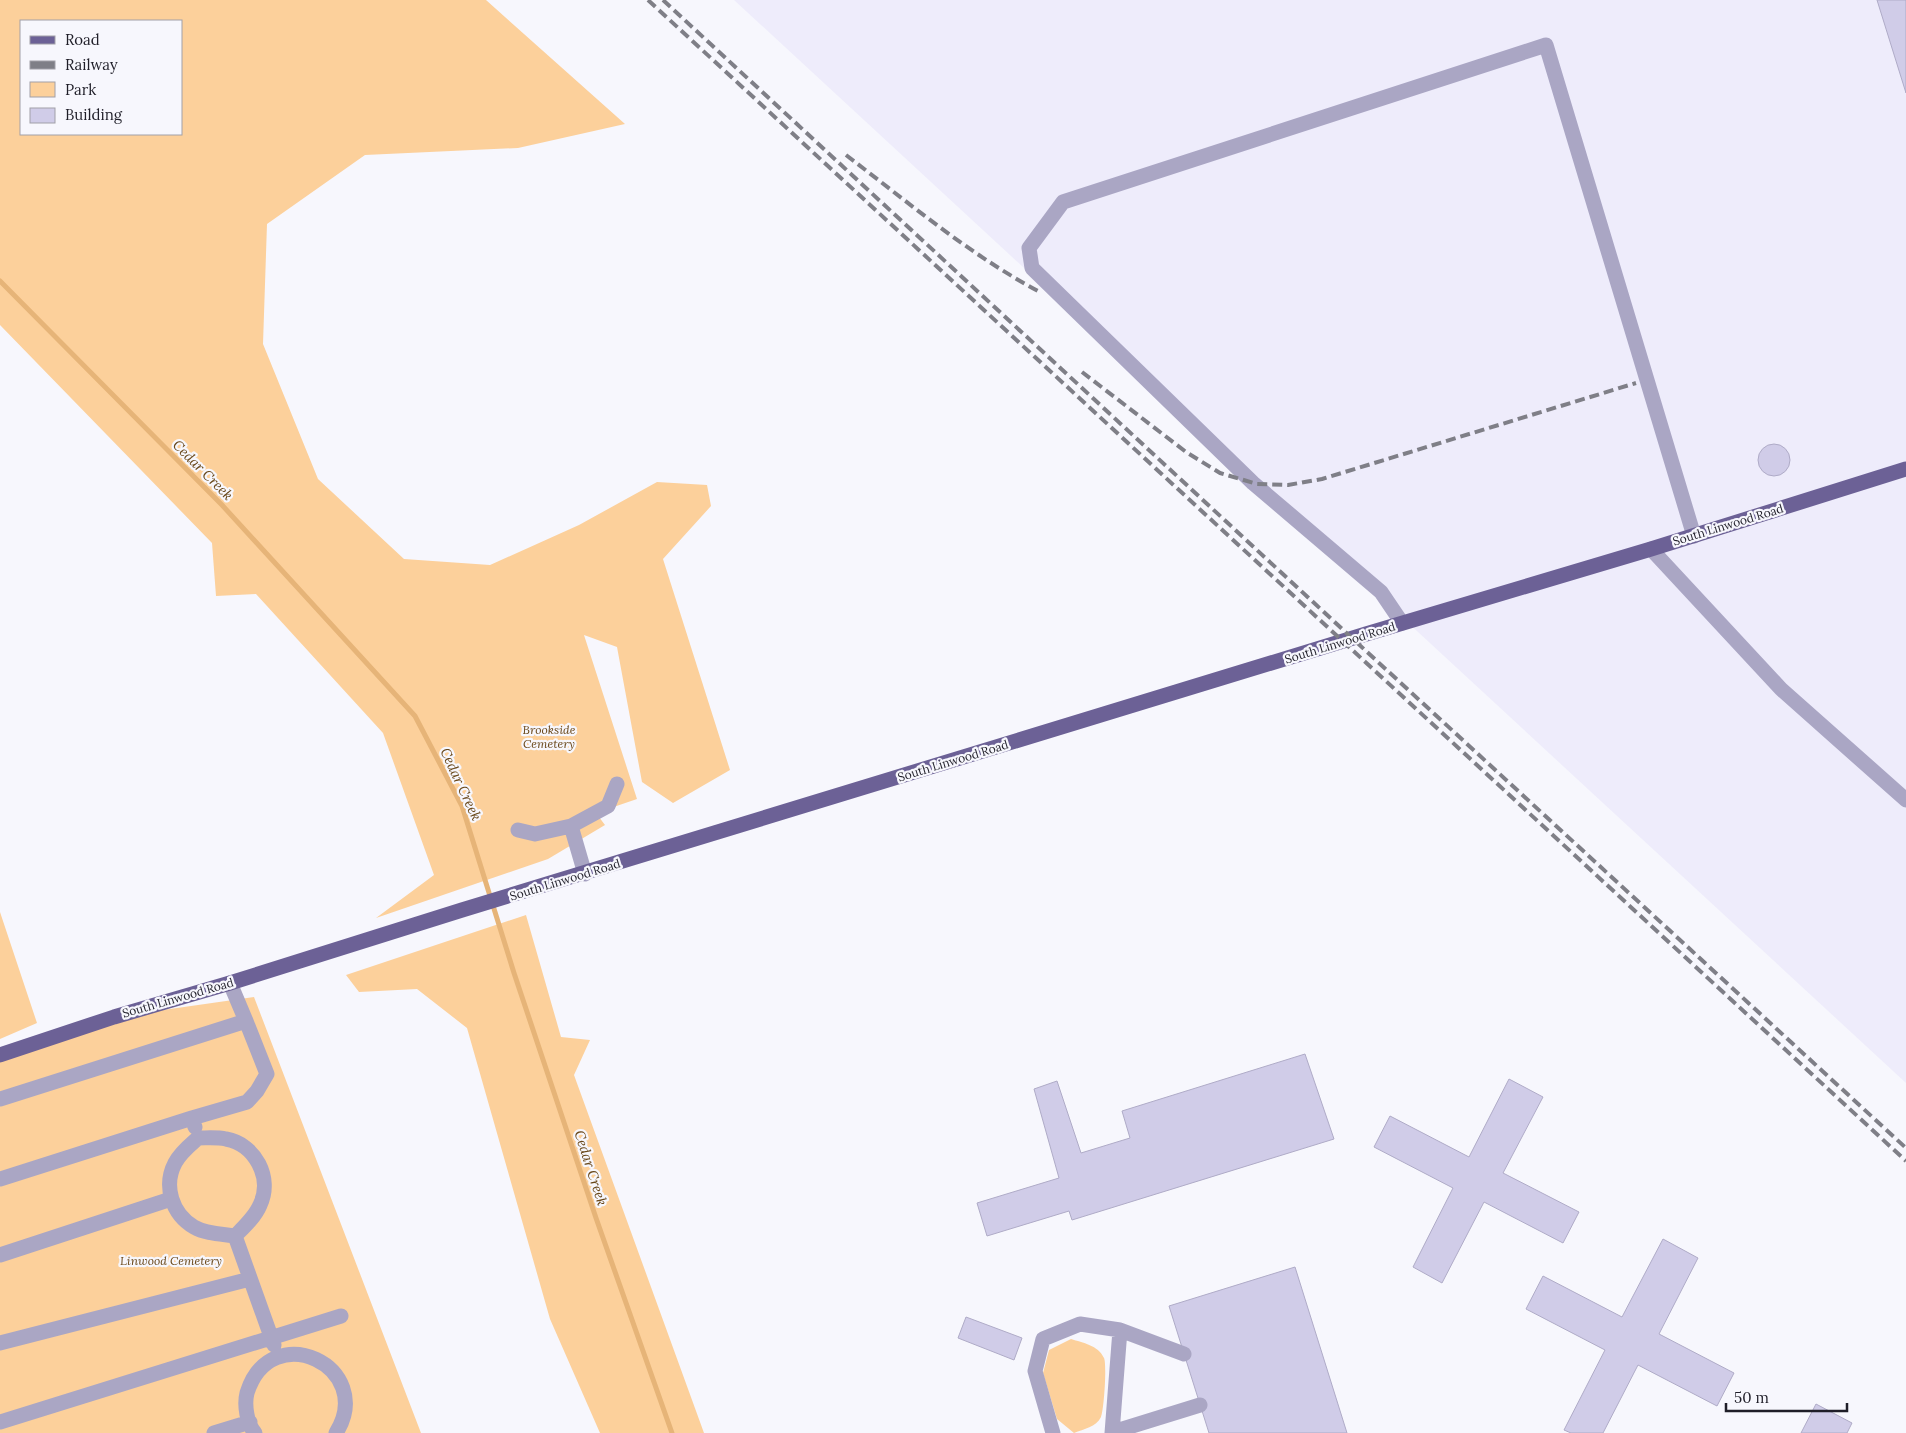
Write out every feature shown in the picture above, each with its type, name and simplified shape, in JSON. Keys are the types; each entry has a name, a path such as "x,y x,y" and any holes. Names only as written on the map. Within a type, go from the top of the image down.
{"main road":[{"name":"South Linwood Road","path":"0,1055 114,1017 230,983 462,910 586,874 1402,623 1694,536 1906,469"}],"lane":[{"path":"1402,623 1382,592 1253,483 1032,268 1029,248 1063,202 1546,44 1694,536"},
{"path":"1651,549 1781,688 1906,800"},
{"path":"518,830 535,834 571,826 608,806 617,784"},
{"path":"571,826 586,874"},
{"path":"0,1179 247,1102 257,1091 267,1074 230,983"},
{"path":"0,1099 246,1021"},
{"path":"192,1118 198,1138"},
{"path":"198,1138 226,1139 242,1145 260,1165 263,1175 264,1192 260,1206 236,1236 210,1233 194,1228 179,1214 171,1200 169,1187 171,1171 176,1162 198,1138"},
{"path":"0,1255 171,1200"},
{"path":"236,1236 270,1337 279,1356"},
{"path":"0,1343 250,1279"},
{"path":"0,1422 341,1316"},
{"path":"1053,1433 1035,1371 1043,1339 1080,1324 1120,1330 1184,1354"},
{"path":"1120,1330 1113,1432 1200,1405"},
{"path":"214,1433 253,1427 247,1414 246,1396 252,1379 263,1366 279,1356 300,1354 314,1357 329,1366 342,1384 346,1400 342,1423 336,1433"}],"shaded area":[{"path":"734,0 1906,0 1906,1083"}],"green space":[{"name":"Brookside Cemetery","path":"0,0 486,0 625,124 518,148 365,155 267,224 263,344 318,479 404,559 490,565 579,525 657,482 707,485 711,506 663,559 730,770 673,803 642,782 617,647 584,635 637,799 596,813 605,825 548,859 376,918 434,875 383,733 256,594 216,596 212,543 0,325"},
{"path":"0,912 37,1023 0,1039"},
{"path":"526,915 561,1037 590,1040 574,1075 704,1433 600,1433 550,1319 467,1028 417,989 359,992 346,975"},
{"name":"Linwood Cemetery","path":"254,997 421,1433 0,1433 0,1055 114,1017"},
{"path":"1071,1339 1090,1345 1098,1350 1105,1362 1104,1397 1101,1417 1093,1425 1074,1433 1057,1419 1043,1373 1049,1350"}],"building":[{"path":"1877,0 1906,0 1906,93"},
{"path":"1774,444 1780,445 1785,449 1789,454 1789,466 1785,471 1780,475 1774,476 1768,475 1763,471 1759,466 1758,460 1759,454 1763,449 1768,445"},
{"path":"1305,1054 1334,1139 1072,1220 1069,1211 987,1236 977,1203 1059,1178 1034,1089 1057,1081 1081,1153 1130,1138 1122,1111"},
{"path":"1509,1079 1543,1097 1503,1173 1579,1212 1563,1243 1484,1202 1442,1283 1413,1267 1453,1188 1374,1147 1390,1116 1469,1157"},
{"path":"1663,1239 1698,1258 1659,1334 1734,1373 1717,1406 1638,1365 1603,1433 1571,1433 1564,1430 1605,1350 1526,1309 1543,1276 1622,1317"},
{"path":"1295,1267 1347,1433 1209,1433 1169,1306"},
{"path":"966,1317 1022,1338 1014,1360 958,1338"},
{"path":"1816,1404 1852,1423 1847,1433 1801,1433"}],"waterway":[{"name":"Cedar Creek","path":"0,281 222,505 415,716 462,806 514,973 596,1218 672,1433"}],"railway":[{"path":"648,0 1906,1161"},
{"path":"663,0 1906,1148"},
{"path":"846,155 964,245 1040,292"},
{"path":"1082,372 1186,452 1220,473 1257,484 1288,485 1322,479 1636,383"}]}
